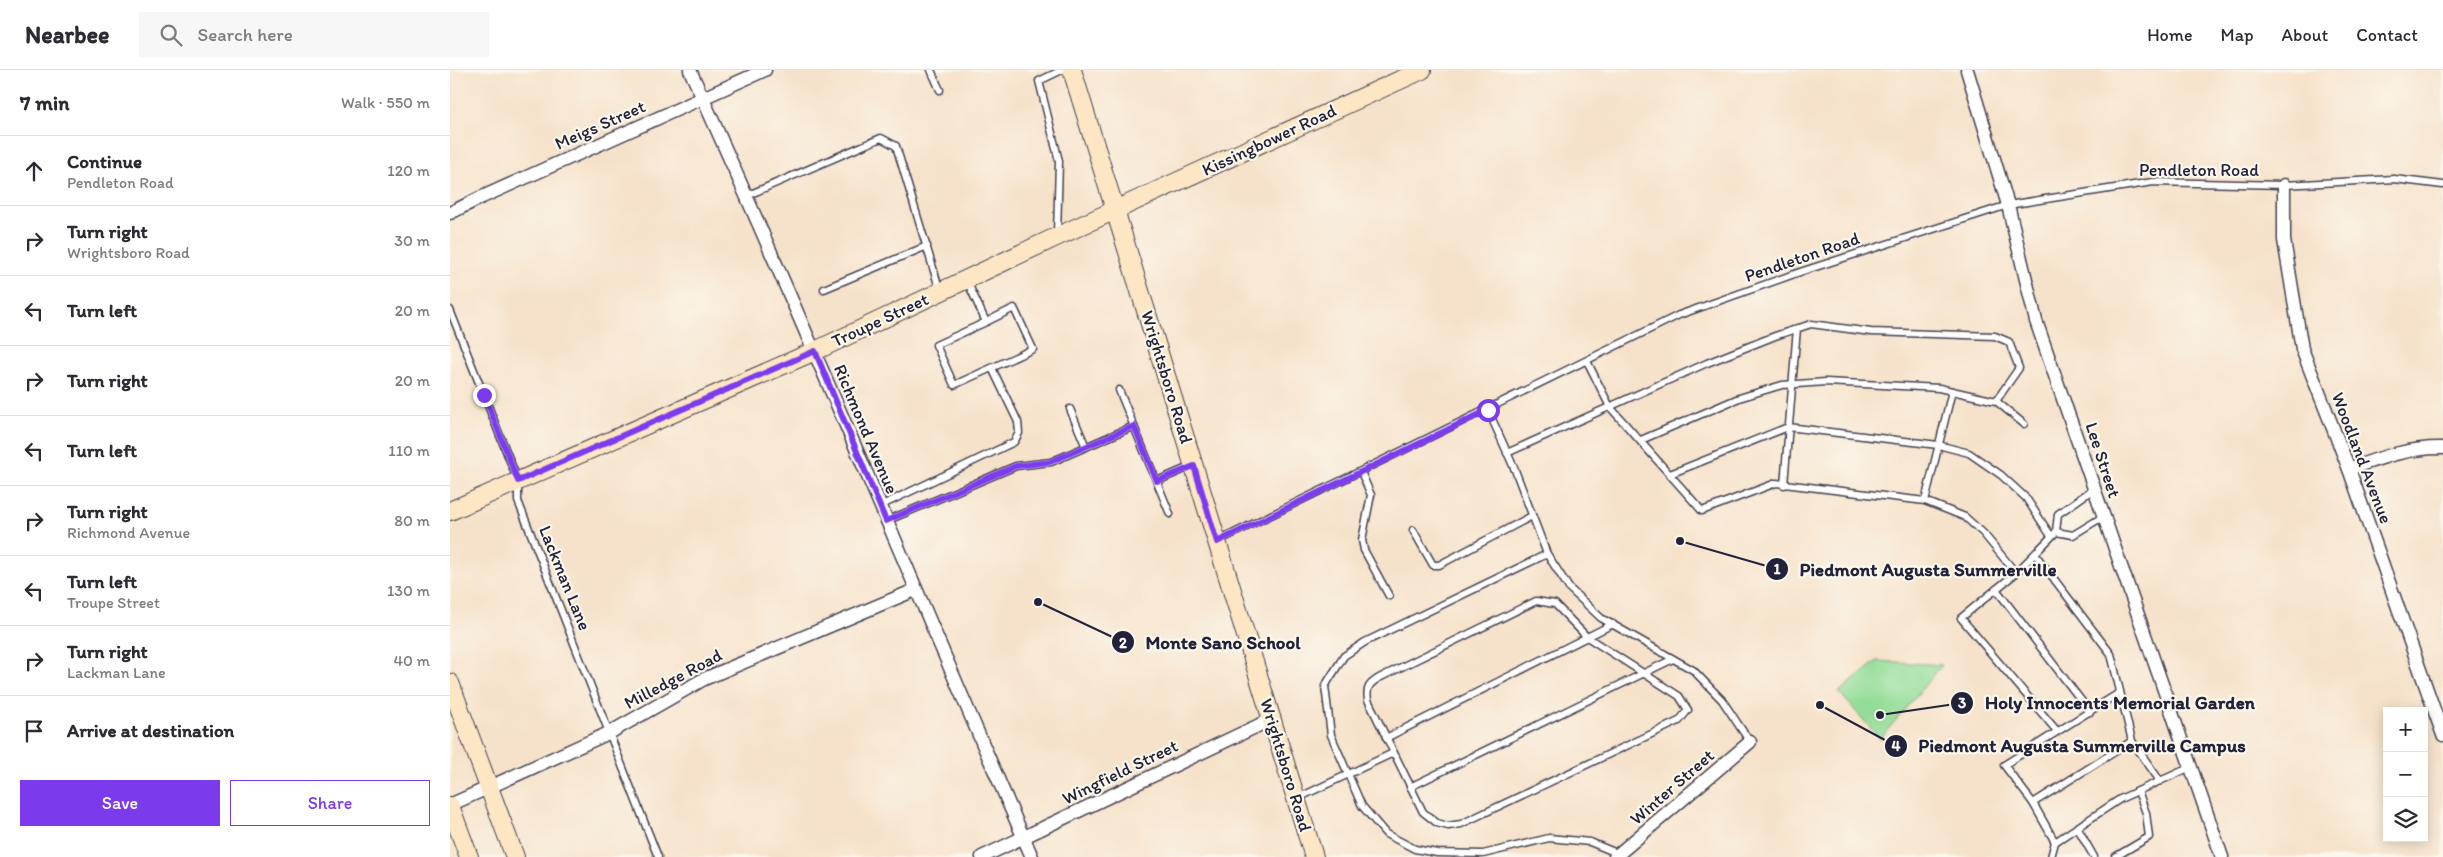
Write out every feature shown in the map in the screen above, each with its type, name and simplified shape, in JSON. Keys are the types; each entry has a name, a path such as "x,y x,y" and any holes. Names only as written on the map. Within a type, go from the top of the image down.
{"main road":[{"name":"Wrightsboro Road","path":"1072,70 1314,857"},
{"name":"Kissingbower Road","path":"1115,210 1421,70"},
{"name":"Troupe Street","path":"450,511 815,351 1115,210"},
{"path":"450,683 515,857"},
{"path":"450,805 469,857"}],"street":[{"name":"Richmond Avenue","path":"690,70 815,351 915,590 1032,857"},
{"name":"Meigs Street","path":"450,214 480,198 764,70"},
{"name":"Lee Street","path":"1967,70 2008,205 2036,321 2222,857"},
{"name":"Woodland Avenue","path":"2284,185 2284,240 2302,349 2349,469 2443,735"},
{"path":"2349,469 2391,454 2443,448"},
{"name":"Milledge Road","path":"450,805 488,786 611,732 704,679 915,590"},
{"name":"Wingfield Street","path":"982,857 1272,718"},
{"name":"Winter Street","path":"1619,856 1750,742"}],"lane":[{"path":"931,70 940,90"},
{"path":"1056,237 1059,161 1039,81 1062,70"},
{"path":"746,196 881,138 888,140 896,146 940,292"},
{"name":"Pendleton Road","path":"1217,542 1680,315 1800,272 2008,205 2154,182 2284,185 2394,179 2443,184"},
{"path":"824,289 927,246"},
{"path":"966,280 986,322"},
{"path":"1014,308 1033,349 954,385 936,346 986,322 1014,308"},
{"name":"Lackman Lane","path":"450,310 518,481 518,501 611,732 658,857"},
{"path":"1507,453 1707,363 1811,324 1871,332 1995,336 2010,342 2019,368 1996,401"},
{"path":"1784,484 1797,328"},
{"path":"1587,361 1610,406 1702,511 1776,483 1924,501 1965,517 1983,533 2016,573"},
{"path":"880,506 1014,442 1019,433 1018,422 992,368"},
{"path":"1641,440 1739,398 1782,385 1826,382 1939,388 1996,401 2024,424"},
{"path":"1119,390 1170,514"},
{"path":"1924,501 1952,391"},
{"path":"1070,409 1086,447"},
{"path":"1488,410 1547,554 1568,588 1601,618 1693,670 1722,700 1750,742"},
{"path":"886,521 1016,466 1050,462 1134,426"},
{"path":"1670,474 1788,427 1938,445 1969,454 2000,475 2026,498 2054,534 2073,535 2104,516"},
{"path":"1157,481 1194,466"},
{"path":"1361,472 1371,494 1362,540 1364,550 1389,596"},
{"path":"2057,731 1961,618 2016,573 2054,534 2058,514 2095,488"},
{"path":"1413,530 1433,564 1439,565 1532,516"},
{"path":"1547,554 1365,642 1344,656 1325,686 1331,735 1362,806 1386,834 1415,849 1437,853 1482,854 1549,838 1590,842 1619,856"},
{"path":"2035,554 2111,654 2132,741 2160,781"},
{"path":"1996,589 2090,712"},
{"path":"1536,601 1555,604 1587,637 1679,696 1688,710 1680,720 1461,824 1448,826 1437,823 1423,812 1368,700 1367,690 1371,683 1536,601"},
{"path":"1386,738 1613,624"},
{"path":"1410,787 1674,659"},
{"path":"2055,842 2033,803 2004,766 2119,693"},
{"path":"2033,803 2132,741"},
{"path":"1296,798 1393,752"},
{"path":"2051,857 2055,842 2120,799 2191,767"},
{"path":"2115,857 2149,837 2146,813 2138,791"},
{"path":"2077,827 2094,857"}],"green space":[{"path":"1877,661 1942,665 1880,739 1839,692"}],"place":[{"name":"Piedmont Augusta Summerville","path":"1680,541"},
{"name":"Monte Sano School","path":"1038,602"},
{"name":"Piedmont Augusta Summerville Campus","path":"1820,705"},
{"name":"Holy Innocents Memorial Garden","path":"1880,715"}],"route":[{"path":"484,395 518,481 815,351 886,521 1016,466 1050,462 1134,426 1157,481 1194,466 1217,542 1488,410"}]}
